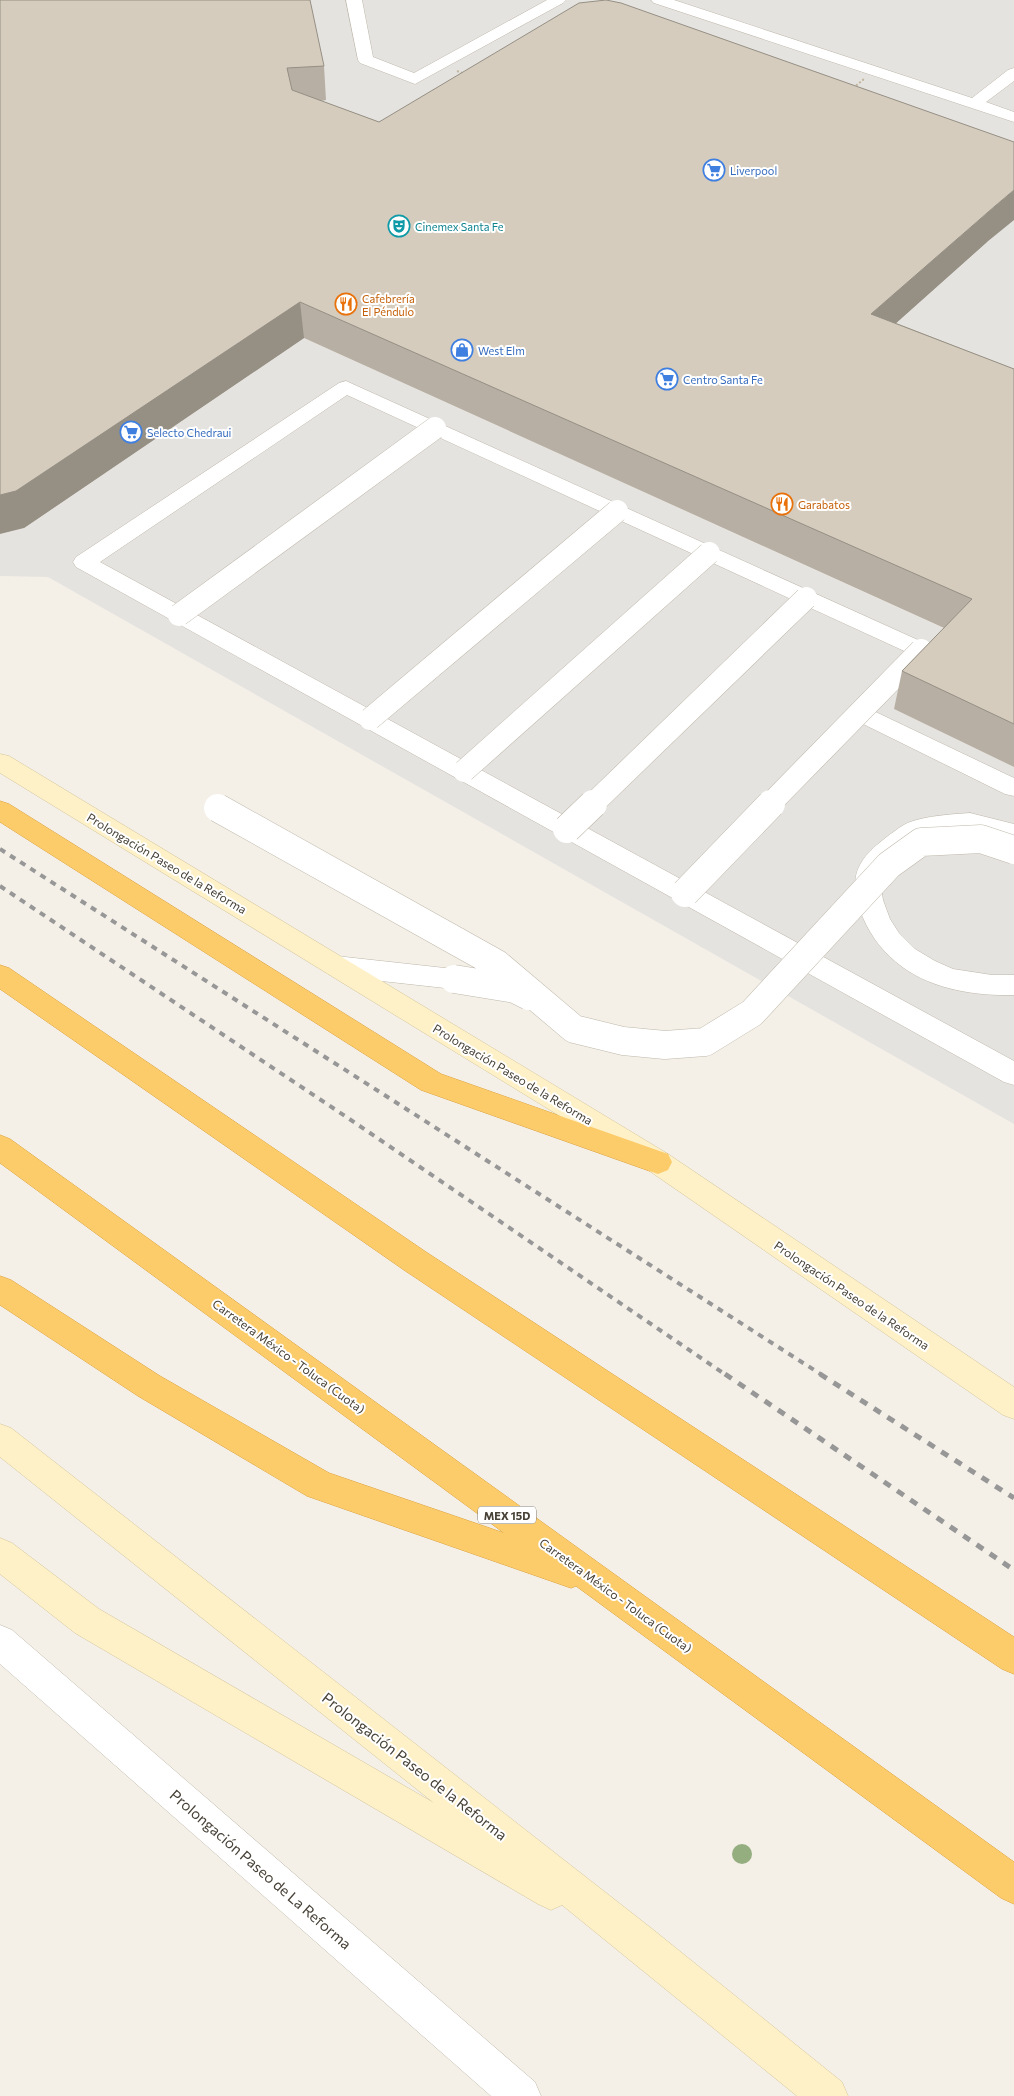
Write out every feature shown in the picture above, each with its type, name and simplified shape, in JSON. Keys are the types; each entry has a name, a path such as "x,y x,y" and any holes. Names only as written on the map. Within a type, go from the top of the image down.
{"highway":[{"path":"0,810 432,1082 658,1162"},
{"path":"0,975 415,1261 1014,1657"},
{"name":"Carretera México - Toluca (Cuota)","path":"0,1147 1014,1885"},
{"path":"0,1168 62,1191"},
{"path":"0,1289 149,1386 320,1485 598,1582"}],"main road":[{"name":"Prolongación Paseo de la Reforma","path":"0,762 658,1162 1014,1405"},
{"name":"Prolongación Paseo de la Reforma","path":"0,1438 638,1941 828,2096"},
{"path":"0,1554 87,1621 638,1941"}],"street":[{"path":"354,0 366,60 415,79 558,0"},
{"path":"667,1 1013,116"},
{"path":"974,104 1014,72"},
{"path":"685,893 921,650 346,387 84,562 178,615 1014,1074"},
{"path":"178,615 435,428"},
{"path":"370,720 617,511"},
{"path":"464,771 709,554"},
{"path":"567,829 806,598"},
{"path":"859,712 1014,788"},
{"path":"218,808 497,964 574,1028 623,1041 665,1045 704,1042 752,1012 889,865 922,842 981,839 1014,848"},
{"path":"1014,833 971,822 918,828 875,858 869,871 866,885 877,910 881,930 897,949 917,964 946,977 976,984 1000,986 1014,984"},
{"path":"336,966 454,979 515,989 571,1015 640,1034 704,1034 739,1012 898,844 952,827 998,832 1014,839"},
{"path":"1014,848 1000,838 949,831 902,846 879,886 877,910 912,949 940,964 973,972 1003,972 1014,969"},
{"name":"Prolongación Paseo de La Reforma","path":"0,1642 521,2096"}],"path":[{"path":"457,71 473,77"},
{"path":"850,90 864,80"}],"shaded area":[{"path":"308,0 1014,0 1014,180 381,157 290,102"},
{"path":"1014,219 1014,409 866,350 987,242"},
{"path":"304,338 963,637 894,709 1014,767 1014,1124 48,577 0,576 0,534 24,528"}],"building":[{"name":"Centro Santa Fe","path":"0,0 310,0 324,66 287,68 292,90 379,122 579,3 606,0 621,3 1014,142 1014,190 871,314 1014,369 1014,724 902,671 972,599 300,302 16,491 0,495"}],"railway":[{"path":"0,849 822,1375"},
{"path":"0,886 345,1116 726,1375"},
{"path":"725,1374 1014,1570"},
{"path":"820,1374 1014,1498"}],"place":[{"name":"Liverpool","path":"714,170"},
{"name":"Cinemex Santa Fe","path":"399,226"},
{"name":"Cafebrería El Péndulo","path":"346,304"},
{"name":"West Elm","path":"462,350"},
{"name":"Centro Santa Fe","path":"667,379"},
{"name":"Selecto Chedraui","path":"131,432"},
{"name":"Garabatos","path":"782,504"}]}
